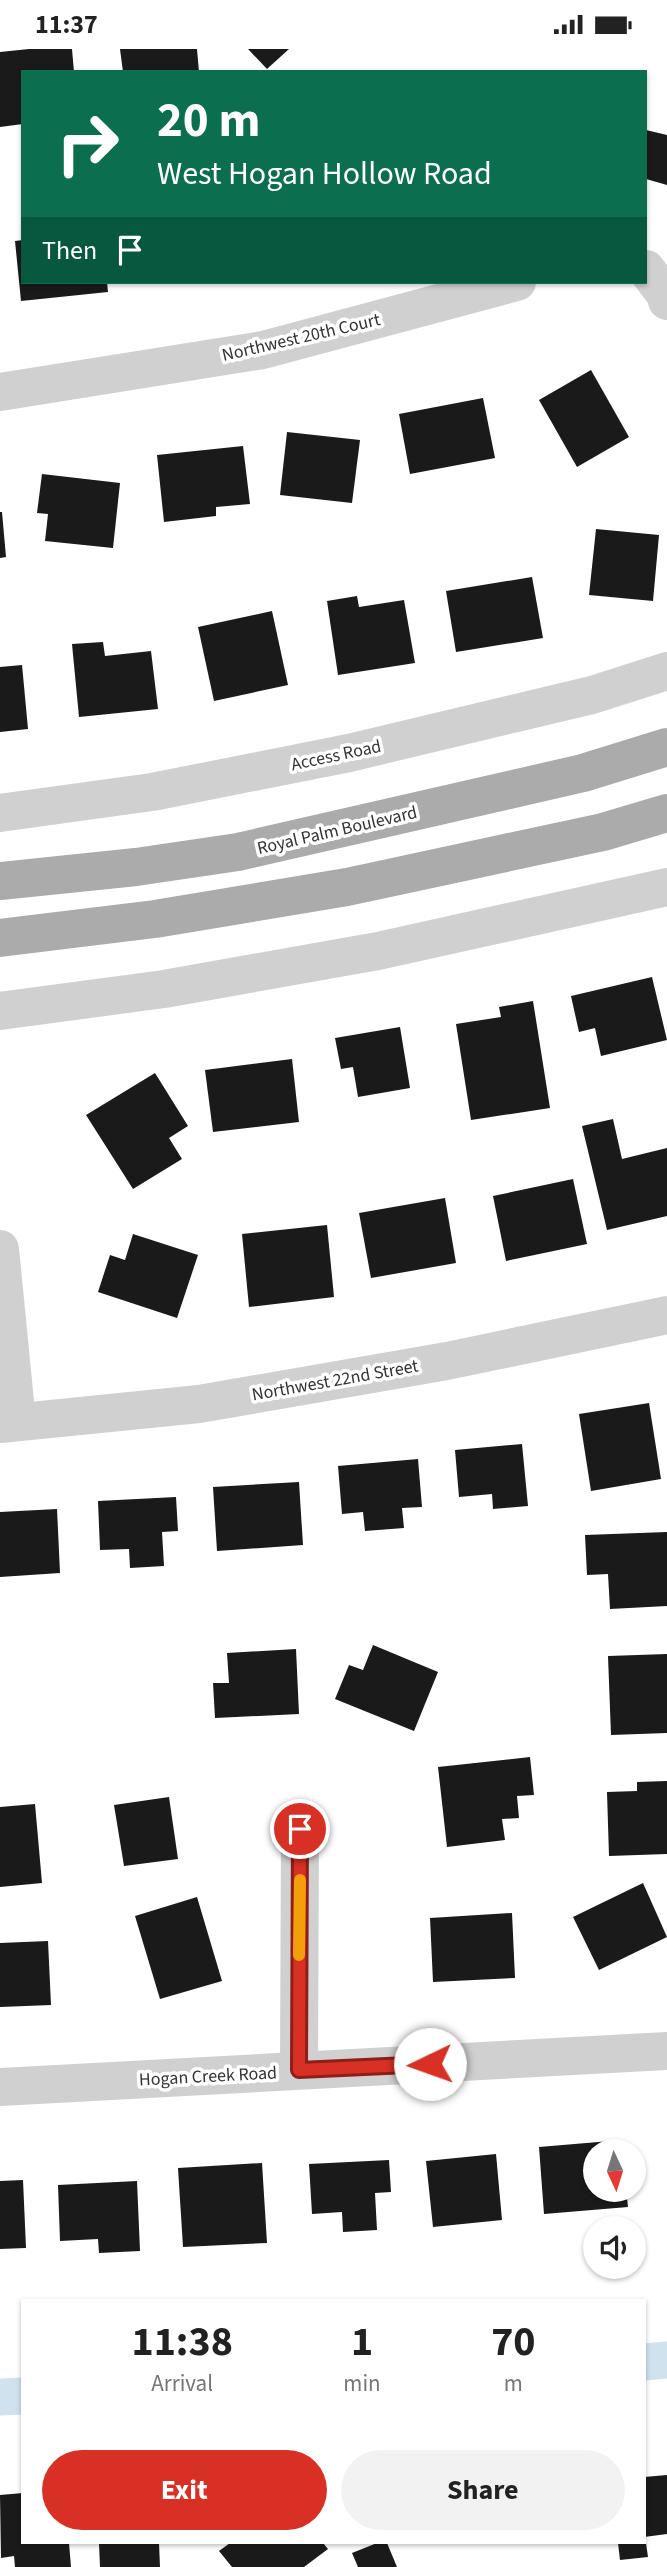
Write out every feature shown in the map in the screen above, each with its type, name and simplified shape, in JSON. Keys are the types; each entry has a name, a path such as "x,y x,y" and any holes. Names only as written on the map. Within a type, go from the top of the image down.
{"main road":[{"name":"Royal Palm Boulevard","path":"0,881 136,867 238,852 583,773 667,747"},
{"path":"0,938 155,919 347,887 603,832 667,813"}],"street":[{"path":"647,270 667,301"},
{"name":"Northwest 20th Court","path":"0,392 263,350 510,284"},
{"name":"Access Road","path":"0,813 152,792 349,753 592,695 667,671"},
{"path":"0,1011 164,989 378,951 667,887"},
{"path":"0,1249 8,1423"},
{"name":"Northwest 22nd Street","path":"8,1423 199,1404 447,1361 667,1314"},
{"path":"299,2070 300,1829"},
{"name":"Hogan Creek Road","path":"0,2087 667,2051"}],"building":[{"path":"72,49 74,70 21,70 21,124 0,127 0,52"},
{"path":"120,49 197,49 199,70 123,70"},
{"path":"248,49 289,49 267,69"},
{"path":"647,130 667,135 667,185 647,179"},
{"path":"21,240 21,284 107,284 108,292 21,301 15,241"},
{"path":"591,370 629,437 577,467 539,400"},
{"path":"483,398 495,458 410,474 399,414"},
{"path":"287,432 360,440 352,503 280,495"},
{"path":"243,446 250,504 216,507 216,516 164,522 157,455"},
{"path":"42,474 120,483 113,548 45,541 48,514 37,513"},
{"path":"0,512 6,557 0,558"},
{"path":"596,529 659,535 653,601 589,595"},
{"path":"532,577 543,638 456,652 446,591"},
{"path":"357,596 359,607 404,600 415,663 338,675 327,601"},
{"path":"272,611 288,685 214,701 198,627"},
{"path":"103,642 105,656 151,651 158,709 79,717 72,644"},
{"path":"22,665 28,729 0,732 0,667"},
{"path":"652,977 667,1040 601,1056 595,1028 579,1032 571,996"},
{"path":"533,1001 550,1108 471,1120 456,1024 501,1017 499,1007"},
{"path":"400,1027 410,1088 358,1097 353,1067 341,1069 335,1038"},
{"path":"292,1059 299,1122 213,1132 205,1070"},
{"path":"155,1073 188,1126 169,1138 182,1159 133,1189 86,1115"},
{"path":"613,1119 622,1159 667,1148 667,1216 607,1230 582,1126"},
{"path":"573,1179 587,1244 506,1261 493,1196"},
{"path":"445,1198 456,1263 371,1278 359,1213"},
{"path":"327,1225 334,1297 249,1307 242,1234"},
{"path":"133,1234 198,1255 177,1318 98,1292 110,1255 125,1260"},
{"path":"649,1403 661,1479 591,1491 579,1414"},
{"path":"522,1444 528,1506 493,1509 492,1494 459,1497 455,1450"},
{"path":"418,1459 422,1507 402,1508 404,1528 365,1531 363,1512 342,1514 338,1466"},
{"path":"299,1482 303,1545 217,1551 213,1487"},
{"path":"176,1497 178,1531 162,1532 164,1566 130,1568 129,1549 100,1550 98,1501"},
{"path":"57,1509 60,1573 0,1577 0,1512"},
{"path":"667,1532 667,1606 610,1609 608,1574 587,1575 585,1535"},
{"path":"373,1645 438,1672 414,1731 335,1699 349,1665 363,1670"},
{"path":"296,1649 299,1714 215,1718 213,1683 229,1683 227,1653"},
{"path":"667,1654 667,1733 611,1735 608,1656"},
{"path":"530,1757 534,1795 517,1796 519,1818 502,1819 505,1840 447,1847 438,1767"},
{"path":"667,1781 667,1854 609,1856 607,1792 637,1791 637,1782"},
{"path":"169,1797 178,1859 124,1866 114,1805"},
{"path":"35,1804 42,1883 0,1887 0,1807"},
{"path":"643,1883 667,1937 599,1970 573,1917"},
{"path":"197,1897 222,1981 160,1999 135,1916"},
{"path":"512,1913 515,1978 433,1982 430,1918"},
{"path":"48,1941 51,2005 0,2007 0,1943"},
{"path":"583,2143 583,2202 627,2202 628,2207 544,2214 539,2147"},
{"path":"496,2154 502,2220 433,2227 426,2161"},
{"path":"389,2160 391,2192 375,2193 377,2230 343,2232 342,2212 312,2214 309,2164"},
{"path":"262,2163 267,2243 183,2247 178,2168"},
{"path":"23,2180 26,2248 0,2249 0,2181"},
{"path":"137,2181 140,2251 99,2253 98,2239 60,2241 58,2185"},
{"path":"667,2475 667,2534 646,2537 646,2477"},
{"path":"21,2493 21,2544 69,2544 71,2567 15,2567 14,2556 1,2558 0,2495"},
{"path":"646,2543 648,2557 620,2560 618,2544"},
{"path":"99,2544 159,2544 160,2567 100,2567"},
{"path":"229,2544 324,2544 328,2549 304,2567 232,2567 219,2551"},
{"path":"374,2544 387,2544 397,2567 358,2567 352,2553"}],"waterway":[{"path":"646,2362 667,2360"},
{"path":"0,2397 21,2396"}],"slow traffic":[{"path":"299,1955 300,1880"}],"route":[{"path":"300,1829 299,2070 430,2064"}]}
